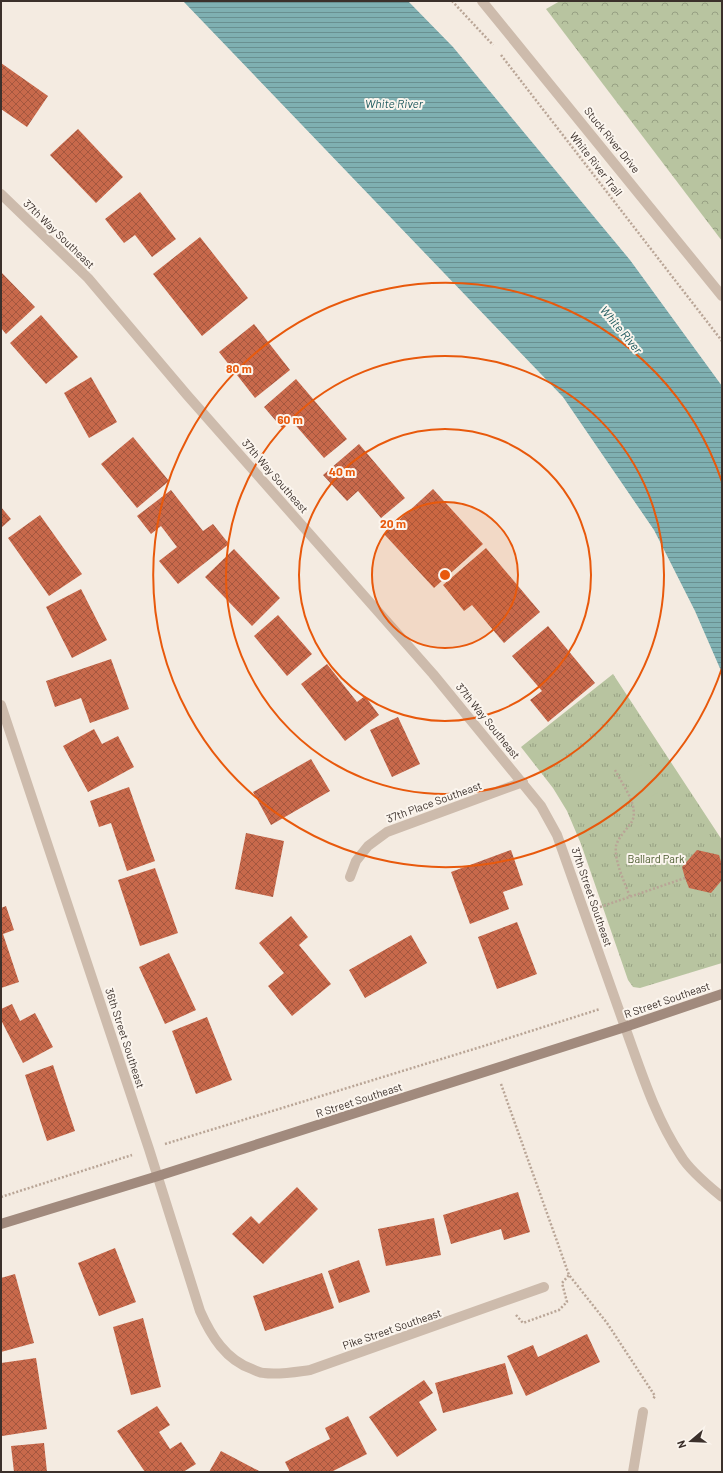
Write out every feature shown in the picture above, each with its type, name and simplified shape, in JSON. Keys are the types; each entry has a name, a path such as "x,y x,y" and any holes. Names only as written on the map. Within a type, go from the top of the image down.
{"street":[{"name":"Stuck River Drive","path":"482,1 722,296"},
{"name":"37th Way Southeast","path":"1,194 88,278 187,395 434,674 523,782"},
{"name":"36th Street Southeast","path":"1,705 158,1176 183,1258 205,1322 211,1334 227,1354 245,1367"},
{"name":"37th Place Southeast","path":"350,877 356,861 368,846 386,832 523,782"},
{"name":"37th Street Southeast","path":"523,782 542,806 557,835 657,1114 681,1158 722,1197"},
{"name":"R Street Southeast","path":"1,1224 496,1069 722,994"},
{"name":"Pike Street Southeast","path":"245,1367 263,1373 288,1374 310,1370 544,1287"},
{"path":"632,1472 643,1412"}],"path":[{"path":"452,1 495,47"},
{"name":"White River Trail","path":"499,53 722,341"},
{"path":"615,770 634,805 632,821 620,838 616,851 617,859 630,897"},
{"path":"584,913 685,878"},
{"path":"1,1197 149,1149 487,1045 616,1003"},
{"path":"487,1045 569,1275 607,1324 655,1396 643,1412"}],"green space":[{"path":"560,1 722,1 722,241 546,9"},
{"name":"Ballard Park","path":"613,674 722,840 722,963 640,988 633,987 628,980 581,844 567,811 553,788 521,747"},
{"path":"648,762 662,791 637,803 623,774"}],"water":[{"name":"White River","path":"183,1 408,1 453,47 630,260 722,386 722,673 695,611 654,530 563,397"}],"building":[{"path":"1,63 48,96 27,127 1,109"},
{"path":"78,129 123,177 96,203 50,155"},
{"path":"140,192 176,239 152,257 135,235 124,243 105,219"},
{"path":"200,237 248,298 202,336 153,274"},
{"path":"1,272 35,307 6,334 1,328"},
{"path":"41,315 78,357 46,384 10,343"},
{"path":"254,324 290,370 255,398 219,352"},
{"path":"91,377 117,422 89,438 64,393"},
{"path":"296,379 347,439 324,458 291,420 282,428 264,407"},
{"path":"133,437 169,481 137,508 101,464"},
{"path":"359,444 405,498 381,518 358,491 347,501 323,475"},
{"path":"433,489 483,544 434,588 384,534"},
{"path":"171,490 203,531 213,524 229,544 178,584 159,561 177,547 161,526 151,534 137,516"},
{"path":"1,507 11,519 1,528"},
{"path":"40,515 82,574 49,596 8,538"},
{"path":"486,548 540,612 504,643 472,605 464,611 443,585"},
{"path":"234,549 280,598 252,626 205,577"},
{"path":"81,589 107,640 72,658 46,607"},
{"path":"278,615 312,654 287,676 254,636"},
{"path":"548,626 595,683 548,722 530,700 542,691 512,656"},
{"path":"111,659 129,709 90,723 81,698 55,707 46,681"},
{"path":"327,664 357,702 365,696 379,715 345,741 301,684"},
{"path":"398,717 420,764 392,777 370,730"},
{"path":"94,729 102,744 118,736 134,767 88,792 63,746"},
{"path":"311,759 330,791 271,825 253,792"},
{"path":"129,787 155,861 127,871 111,823 99,827 90,801"},
{"path":"246,833 284,841 273,897 235,889"},
{"path":"511,850 523,885 503,892 509,909 470,924 451,872"},
{"path":"697,850 719,855 722,865 722,880 711,893 689,888 685,878 682,867"},
{"path":"155,868 178,933 140,946 118,880"},
{"path":"6,906 14,930 3,934 19,982 1,988 1,908"},
{"path":"291,916 308,937 299,945 331,984 292,1016 268,986 284,973 259,943"},
{"path":"517,922 537,974 497,989 478,937"},
{"path":"411,935 427,963 365,998 349,970"},
{"path":"169,953 196,1010 165,1024 139,967"},
{"path":"12,1004 20,1021 35,1013 53,1047 23,1063 1,1020 1,1009"},
{"path":"207,1017 232,1080 196,1094 172,1031"},
{"path":"53,1065 75,1131 47,1141 25,1075"},
{"path":"297,1187 318,1209 263,1264 232,1234 251,1216 259,1224"},
{"path":"518,1192 530,1232 504,1240 501,1229 451,1244 443,1215"},
{"path":"434,1218 441,1255 386,1266 378,1229"},
{"path":"115,1248 136,1302 99,1316 78,1263"},
{"path":"359,1260 370,1292 339,1303 328,1271"},
{"path":"322,1273 334,1308 265,1331 253,1296"},
{"path":"15,1274 34,1343 1,1352 1,1278"},
{"path":"143,1318 161,1387 131,1395 113,1327"},
{"path":"587,1334 600,1362 526,1396 507,1356 533,1345 538,1357"},
{"path":"36,1358 47,1429 2,1436 1,1363"},
{"path":"505,1363 513,1394 443,1413 435,1383"},
{"path":"424,1380 433,1393 419,1402 437,1430 397,1457 369,1417"},
{"path":"157,1406 170,1425 159,1432 170,1449 181,1442 196,1464 183,1472 145,1472 117,1431"},
{"path":"348,1416 367,1454 331,1472 290,1472 285,1462 330,1439 325,1428"},
{"path":"44,1443 47,1472 14,1472 11,1446"},
{"path":"221,1451 261,1472 209,1472"}]}
